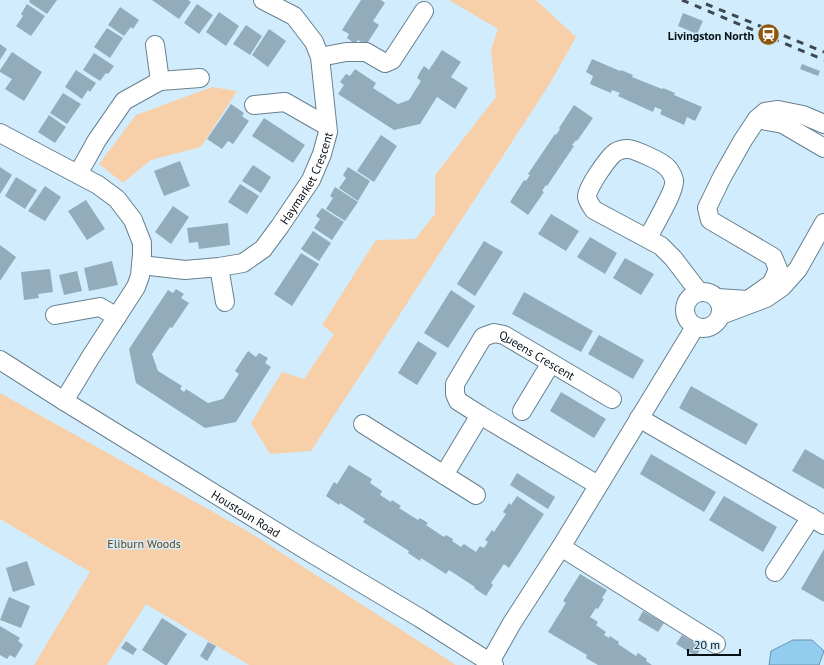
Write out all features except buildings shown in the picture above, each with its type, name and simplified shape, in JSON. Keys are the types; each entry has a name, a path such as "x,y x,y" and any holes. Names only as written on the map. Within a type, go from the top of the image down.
{"street":[{"name":"Haymarket Crescent","path":"141,265 185,270 219,268 243,263 263,249 311,180 322,154 328,132 320,57 314,42 294,16 263,0"},
{"path":"320,57 346,52 366,52 385,63 392,60 424,11"},
{"path":"155,45 160,81"},
{"path":"78,174 98,140 124,101 160,81 200,78"},
{"path":"254,105 285,102 327,126"},
{"path":"719,307 748,300 772,283 778,269 773,257 710,220 707,208 722,177 743,140 757,119 765,112 778,110 803,115 824,124"},
{"path":"757,119 783,124 824,148"},
{"path":"0,133 98,185 117,199 133,220 142,243 140,276 136,287 64,401"},
{"path":"648,238 671,193 674,181 671,172 664,165 638,152 628,149 617,151 594,180 587,195 589,203 594,210 661,246 673,258 699,292"},
{"path":"719,307 766,298 782,287 798,269 824,223"},
{"path":"219,268 225,302"},
{"path":"685,305 692,295 699,292 711,294 719,307 719,319 710,327 702,328 695,326 687,319 685,305 687,276"},
{"path":"55,316 100,307 117,317"},
{"path":"492,664 512,623 561,547 695,326"},
{"name":"Queens Crescent","path":"598,485 480,415 458,400 455,394 455,384 483,337 494,333 504,335 612,399"},
{"name":"Houstoun Road","path":"0,360 293,542 420,618 492,664"},
{"path":"522,412 551,363"},
{"path":"444,475 480,415"},
{"path":"640,418 817,521 775,572"},
{"path":"362,424 476,495"},
{"path":"561,547 716,644"}],"green space":[{"path":"449,0 536,0 576,37 549,85 311,451 270,454 251,423 282,372 304,379 334,334 322,325 376,240 415,239 435,214 435,175 496,97 491,50 498,29"},
{"path":"212,87 237,91 201,147 151,160 123,183 99,164 136,115"},
{"name":"Eliburn Woods","path":"0,393 249,532 456,665 249,665 146,604 107,665 34,665 90,572 0,519"}],"water":[{"path":"793,640 812,640 824,651 819,665 769,665 771,651"}],"railway":[{"path":"682,0 824,60"},
{"path":"706,4 824,52"}],"place":[{"name":"Livingston North","path":"769,35"}]}
